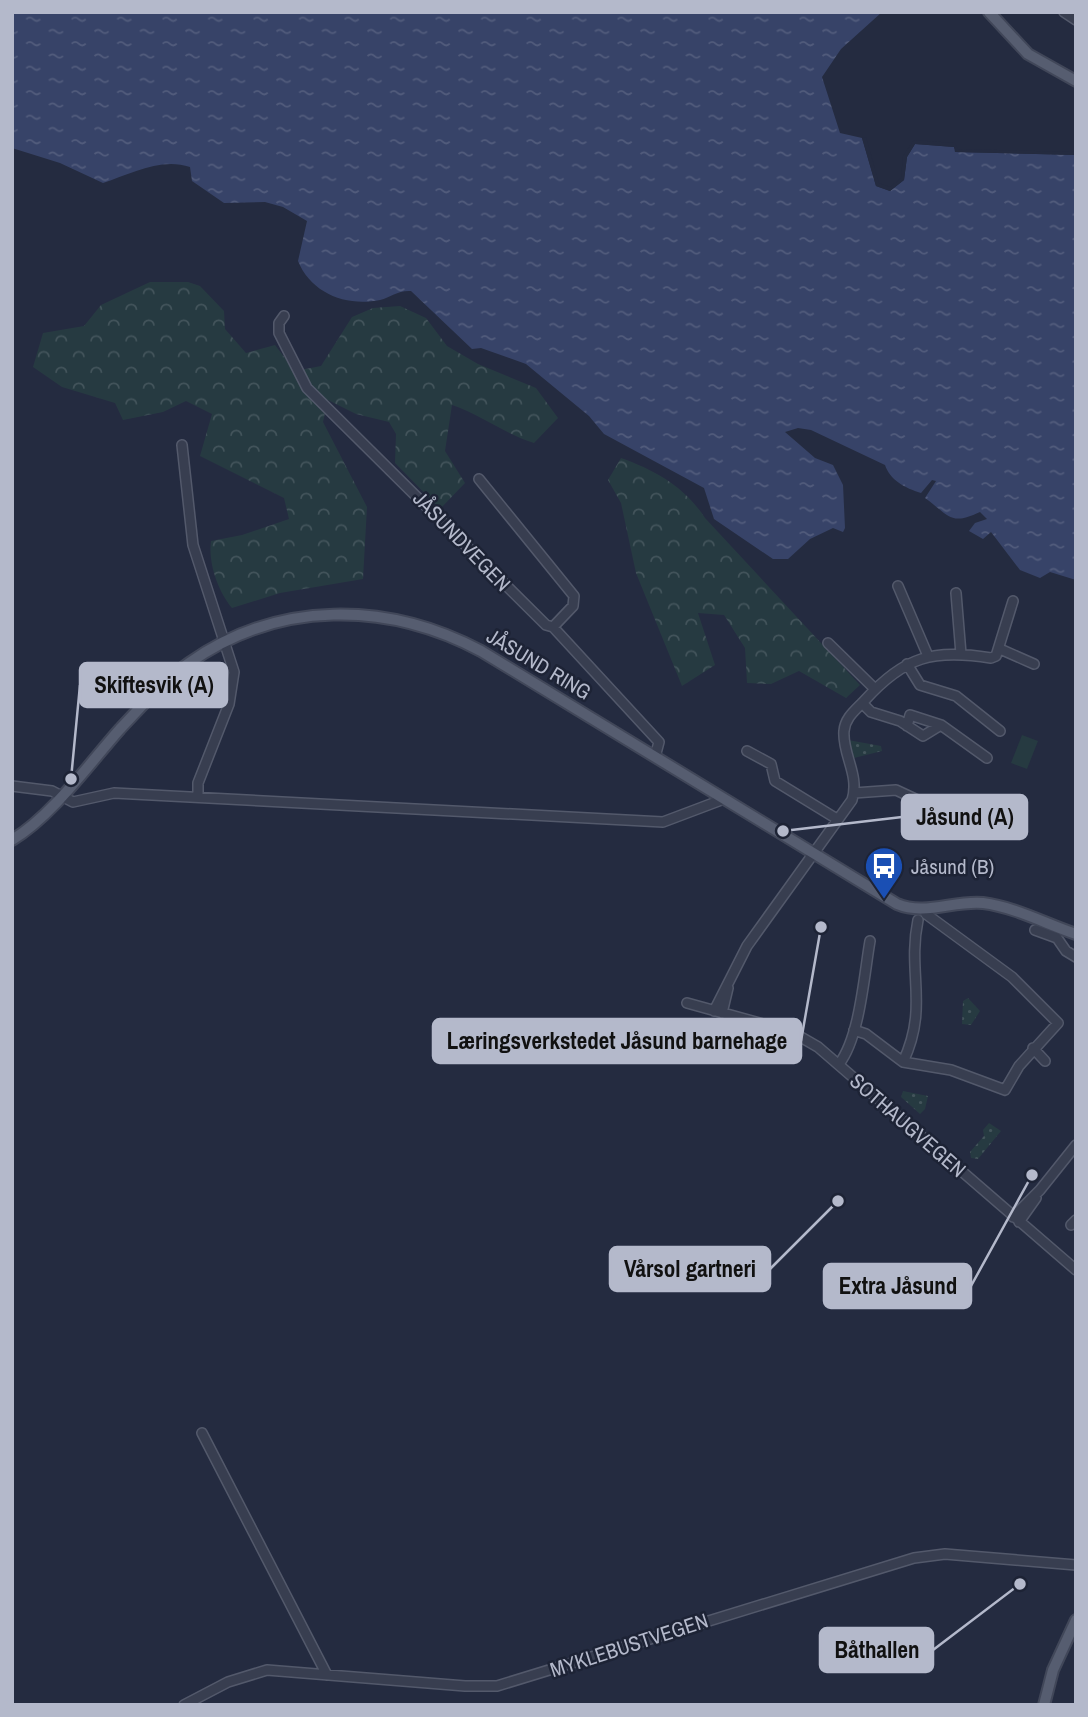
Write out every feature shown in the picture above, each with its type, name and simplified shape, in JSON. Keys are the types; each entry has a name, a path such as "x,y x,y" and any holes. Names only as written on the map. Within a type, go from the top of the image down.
{"main road":[{"path":"989,12 1028,54 1076,81"},
{"name":"JÅSUND RING","path":"12,839 61,795 151,696 187,664 223,642 269,624 310,615 357,613 404,620 443,632 481,651 897,904 925,909 968,902 990,904 1076,934"},
{"path":"1044,1705 1054,1670 1076,1620"}],"street":[{"path":"1064,12 1076,20"},
{"name":"JÅSUNDVEGEN","path":"284,316 279,323 279,332 307,388 546,625 553,627 659,742 655,757"},
{"path":"182,445 188,520 193,545 234,672 234,686 198,783 198,797"},
{"path":"479,479 574,596 573,606 553,627"},
{"path":"898,586 928,656"},
{"path":"956,593 961,654"},
{"path":"718,1012 730,979 747,946 812,852 850,804 854,793 851,761 844,733 846,722 886,677 907,664 928,656 961,654 991,658 1000,649 1013,601"},
{"path":"828,643 875,689"},
{"path":"1000,649 1034,664"},
{"path":"907,664 920,685 956,696 1000,731"},
{"path":"862,703 872,712 907,726 923,736 941,725"},
{"path":"907,726 910,715 941,725 987,758"},
{"path":"747,751 771,765 775,781 837,819"},
{"path":"12,786 35,787 61,795 73,803 114,793 663,822 723,799"},
{"path":"854,793 896,790 924,803"},
{"path":"854,1030 866,1034 903,1062 951,1070 1006,1090 1033,1048 1058,1023 1012,977 926,914 925,909"},
{"path":"903,1062 918,1011 915,936 918,920"},
{"path":"1035,930 1057,938 1066,951 1076,957"},
{"path":"839,1064 849,1048 854,1030 870,941"},
{"name":"SOTHAUGVEGEN","path":"687,1003 792,1032 818,1047 1076,1270"},
{"path":"1033,1048 1045,1061"},
{"path":"1016,1220 1076,1145"},
{"path":"202,1433 327,1675"},
{"name":"MYKLEBUSTVEGEN","path":"184,1705 228,1682 267,1670 465,1686 497,1686 914,1558 946,1555 996,1557 1076,1565"}],"green space":[{"path":"150,282 188,282 200,286 224,311 225,329 246,353 275,345 295,371 321,366 352,317 373,308 400,306 426,318 447,346 478,364 536,388 558,418 534,443 452,405 445,451 465,483 440,509 395,463 396,434 389,422 356,414 328,400 323,422 367,507 363,579 280,593 232,608 215,576 211,541 242,535 289,519 284,498 200,456 212,414 186,401 163,412 123,420 115,403 62,387 33,367 43,333 84,326 101,305"},
{"path":"621,458 657,474 688,497 860,685 846,698 799,671 771,684 747,683 745,648 724,615 698,613 715,665 682,686 636,573 621,503 608,480"},
{"path":"1022,735 1038,741 1027,769 1011,763"},
{"path":"848,740 881,746 882,751 854,758"},
{"path":"968,998 980,1011 971,1025 962,1024 963,1001"},
{"path":"903,1091 928,1096 925,1109 920,1114 901,1097"},
{"path":"989,1123 1001,1131 978,1159 971,1158 970,1152 984,1136 983,1130"}],"water":[{"path":"12,12 882,12 841,49 822,77 840,133 862,138 876,186 890,191 904,180 907,157 915,144 954,147 956,152 1076,155 1076,580 1050,572 1040,578 1020,570 991,532 983,539 969,531 975,523 987,519 980,512 962,518 951,517 925,498 936,481 932,480 921,493 915,491 894,479 885,465 811,430 798,428 785,432 815,458 833,465 843,485 845,528 843,532 833,528 810,539 788,559 773,559 714,519 704,488 604,434 589,416 526,364 481,348 472,349 411,291 367,302 343,299 321,289 312,282 298,261 307,221 283,207 265,202 224,203 192,181 190,167 179,164 157,165 103,183 60,163 12,148"}],"pier":[{"path":"866,137 879,183 890,187 901,178 903,156 914,140 955,143 958,149 1076,152 1076,155 955,152 954,147 915,144 907,157 904,180 890,191 876,186 862,138"}],"place":[{"name":"Skiftesvik (A)","path":"71,779"},
{"name":"Jåsund (A)","path":"783,831"},
{"name":"Jåsund (B)","path":"884,900"},
{"name":"Læringsverkstedet Jåsund barnehage","path":"821,927"},
{"name":"Extra Jåsund","path":"1032,1175"},
{"name":"Vårsol gartneri","path":"838,1201"},
{"name":"Båthallen","path":"1020,1584"}]}
